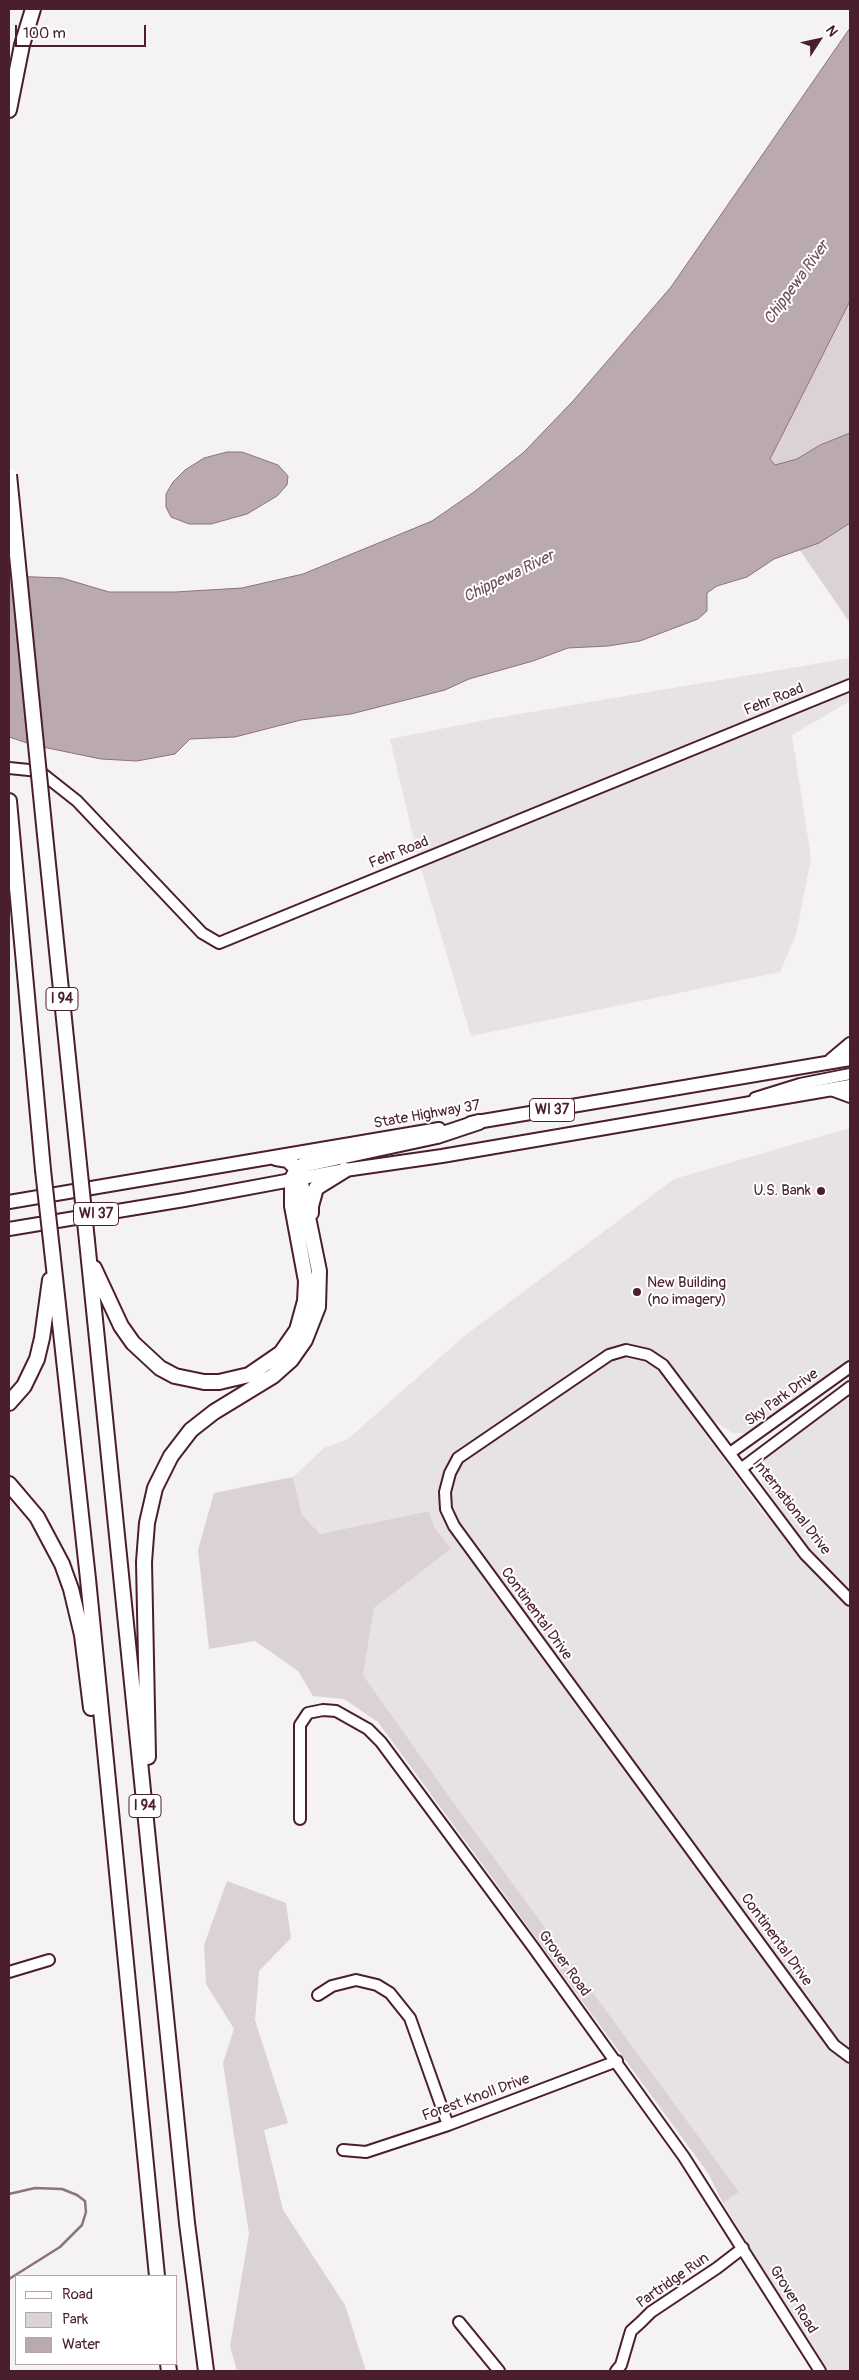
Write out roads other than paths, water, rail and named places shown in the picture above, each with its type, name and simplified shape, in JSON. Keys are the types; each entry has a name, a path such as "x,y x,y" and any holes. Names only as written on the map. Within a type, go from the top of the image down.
{"highway":[{"path":"9,110 22,45 33,9"},
{"name":"I 94","path":"9,473 187,2223 206,2371"},
{"name":"I 94","path":"9,801 43,1170 88,1579 111,1830 157,2275"},
{"path":"87,1247 105,1296 121,1326 145,1356 160,1368 175,1376 204,1382 219,1382 249,1375 281,1352 297,1330 305,1301 306,1281 292,1206 296,1176 310,1163 437,1136 479,1122"},
{"path":"145,1805 149,1797 144,1562 146,1523 153,1494 167,1461 191,1430 214,1412 277,1373 299,1350 311,1328 319,1301 320,1280 314,1246 296,1176 288,1160 276,1158"},
{"path":"314,1246 311,1206 316,1188 345,1170"},
{"path":"9,1403 24,1386 37,1359 42,1338 52,1253"},
{"path":"9,1484 26,1502 47,1532 71,1589 82,1635 104,1815 111,1830"}],"main road":[{"path":"828,1063 850,1044"},
{"name":"State Highway 37","path":"9,1202 850,1059"},
{"name":"WI 37","path":"9,1229 184,1200 296,1176 442,1156 850,1086"}],"street":[{"name":"Fehr Road","path":"9,768 39,771 77,801 202,933 218,943 850,684"},
{"path":"728,1107 800,1084 850,1074"},
{"path":"830,1090 850,1097"},
{"name":"Continental Drive","path":"730,1453 663,1365 648,1355 626,1350 610,1355 458,1458 450,1473 446,1492 446,1509 454,1526 740,1918 834,2045 850,2057"},
{"name":"Sky Park Drive","path":"730,1453 850,1367"},
{"path":"742,1468 850,1387"},
{"name":"International Drive","path":"730,1453 805,1554 850,1600"},
{"name":"Grover Road","path":"300,1819 300,1725 308,1713 323,1710 336,1711 368,1729 391,1754 617,2061 684,2157 820,2371"},
{"path":"9,1972 49,1960"},
{"path":"318,1995 332,1986 356,1980 377,1985 390,1993 410,2018 448,2125"},
{"name":"Forest Knoll Drive","path":"343,2150 366,2152 448,2125 617,2061"},
{"name":"Partridge Run","path":"616,2371 621,2365 631,2331 651,2312 717,2268 743,2248"},
{"path":"459,2322 499,2371"}],"water":[{"name":"Chippewa River","path":"850,28 850,301 770,459 775,465 797,459 820,445 850,433 850,523 819,543 774,559 747,577 717,586 707,593 707,611 698,619 640,641 608,646 568,648 533,661 469,679 445,690 351,714 301,720 235,737 190,739 175,754 137,761 101,759 33,745 9,737 9,576 62,578 109,592 175,592 242,588 303,574 432,521 474,492 524,452 573,401 671,287"},
{"path":"227,452 242,452 278,465 288,476 287,485 277,496 247,514 211,524 189,524 171,517 166,507 166,494 173,482 185,470 204,458"}],"waterway":[{"path":"9,2194 35,2188 62,2189 77,2195 85,2201 86,2212 82,2225 60,2247 15,2275"},
{"path":"9,2279 15,2275"}],"place":[{"name":"U.S. Bank","path":"821,1191"},
{"name":"New Building (no imagery)","path":"637,1292"}]}
